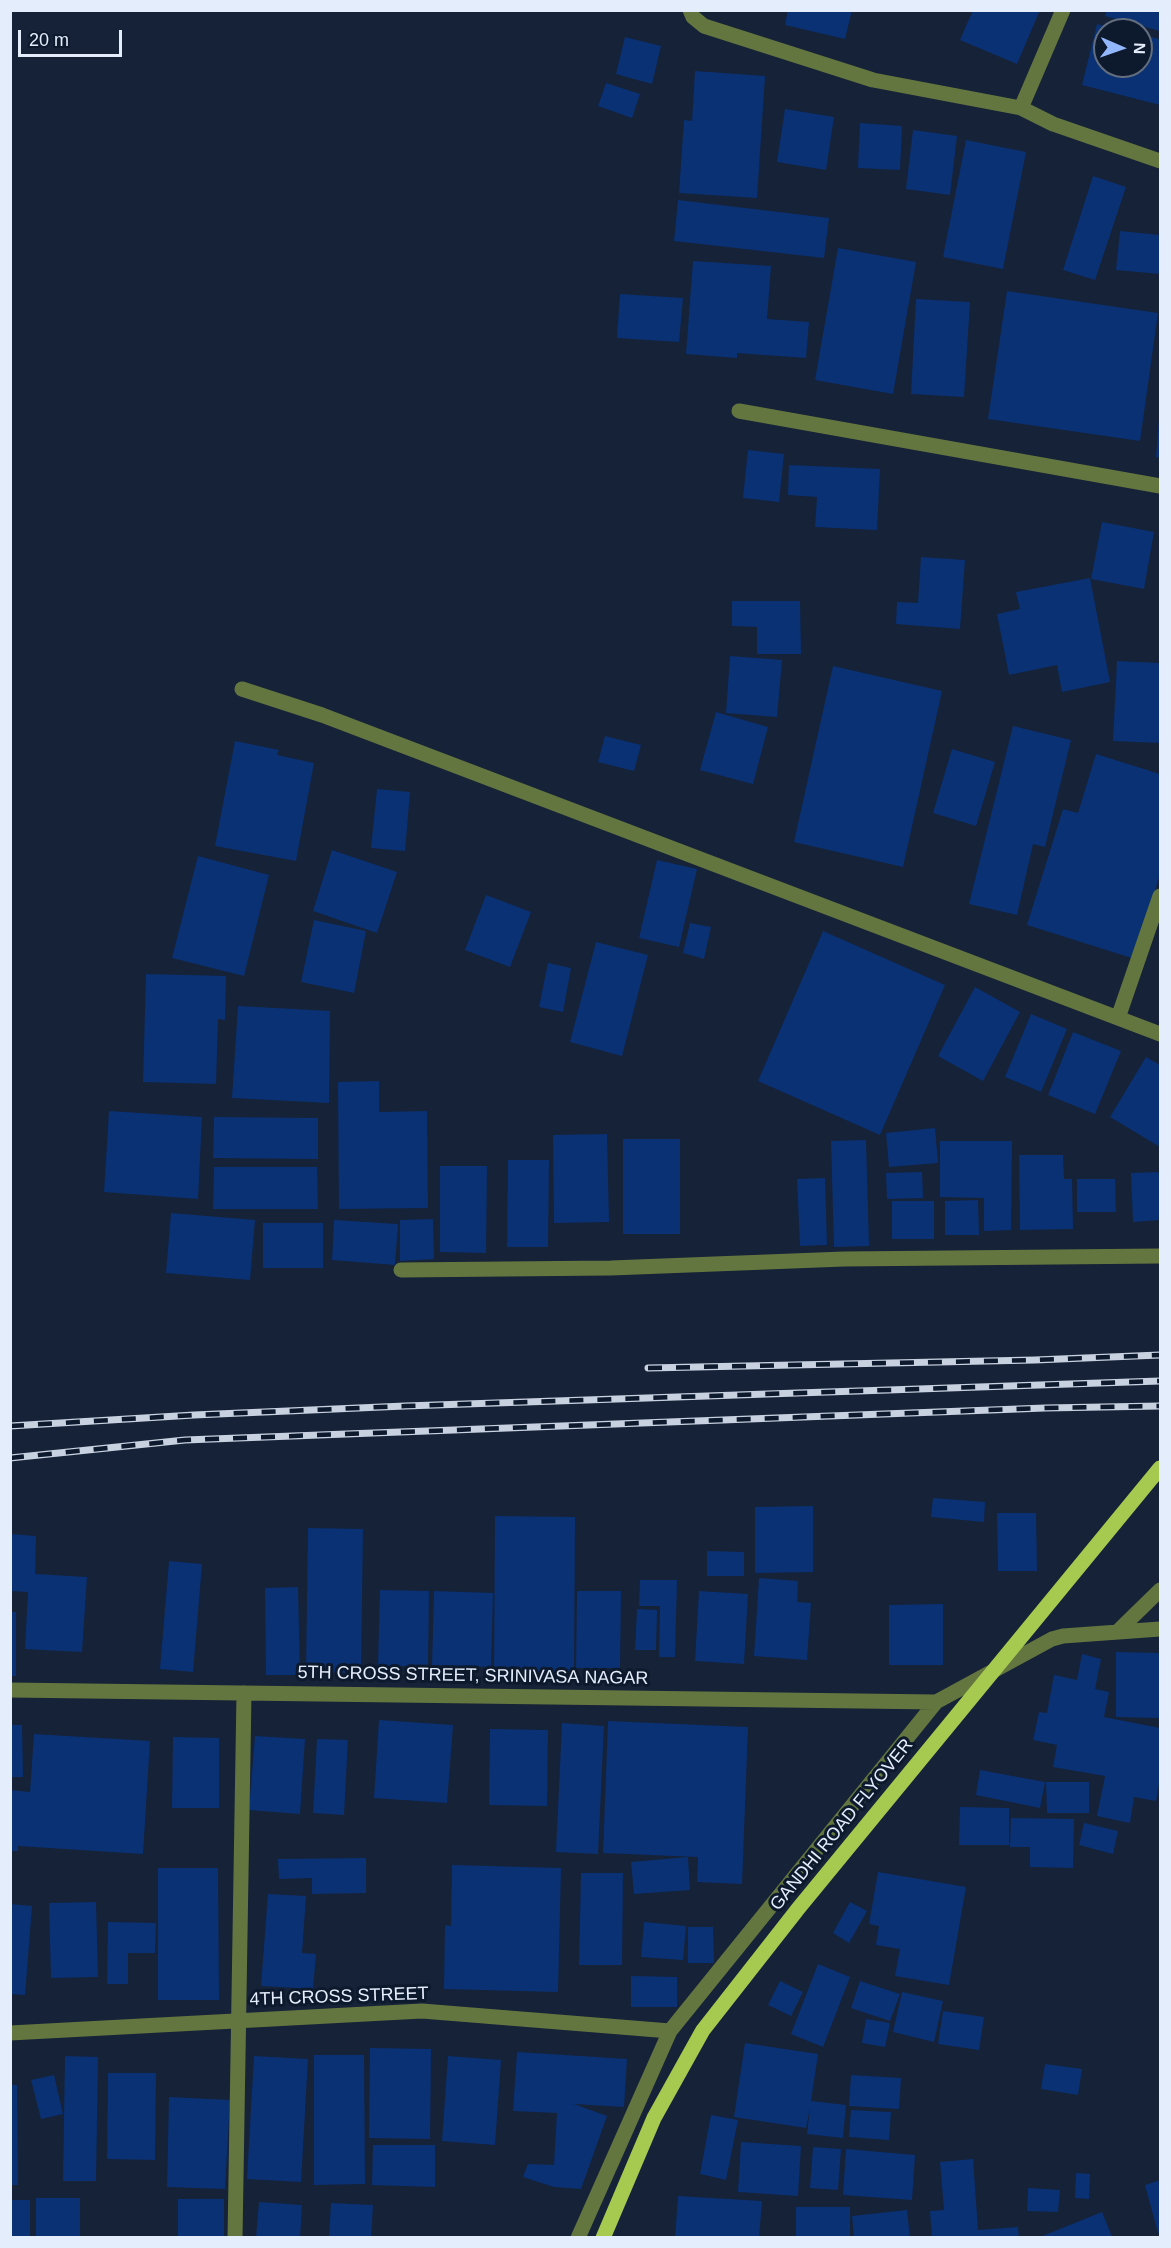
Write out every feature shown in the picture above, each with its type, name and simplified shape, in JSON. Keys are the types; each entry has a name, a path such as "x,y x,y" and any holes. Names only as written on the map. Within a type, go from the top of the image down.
{"main road":[{"name":"GANDHI ROAD FLYOVER","path":"603,2238 654,2118 703,2030 797,1910 1161,1468"}],"street":[{"path":"690,10 693,17 704,26 873,80 1021,108 1053,124 1161,161"},
{"path":"1021,108 1062,10"},
{"path":"739,411 1161,486"},
{"path":"242,689 333,719 1161,1034"},
{"path":"1118,1018 1161,896"},
{"path":"401,1270 611,1268 844,1258 1161,1256"},
{"path":"1117,1632 1161,1590"},
{"path":"578,2238 670,2031 936,1702 1052,1639 1071,1635 1161,1629"},
{"name":"5TH CROSS STREET, SRINIVASA NAGAR","path":"10,1690 936,1702"},
{"path":"235,2238 244,1693"},
{"name":"4TH CROSS STREET","path":"10,2033 422,2011 670,2031"}],"building":[{"path":"788,10 852,10 845,39 785,25"},
{"path":"973,10 1040,10 1017,64 960,40"},
{"path":"1107,10 1160,10 1160,31 1153,29 1153,18 1105,16"},
{"path":"625,37 661,46 652,84 616,74"},
{"path":"1153,38 1160,39 1160,105 1082,85 1093,40 1093,78 1153,78"},
{"path":"695,71 765,76 757,198 679,193 684,120 692,121"},
{"path":"606,83 640,94 632,118 598,106"},
{"path":"785,109 834,117 826,170 777,162"},
{"path":"860,123 902,126 900,170 858,168"},
{"path":"913,130 957,136 950,195 906,189"},
{"path":"966,140 1026,152 1003,269 943,257"},
{"path":"1093,176 1126,187 1095,280 1063,270"},
{"path":"678,200 829,218 824,258 674,241"},
{"path":"1120,231 1160,235 1160,274 1116,270"},
{"path":"838,248 916,262 893,394 815,380"},
{"path":"693,261 771,266 767,319 809,322 806,358 737,353 737,358 686,354"},
{"path":"1007,291 1158,313 1140,441 988,419"},
{"path":"620,294 683,298 679,342 617,338"},
{"path":"916,299 970,302 964,397 911,394"},
{"path":"1160,419 1160,458 1156,457"},
{"path":"748,450 784,454 779,502 743,498"},
{"path":"789,465 880,469 877,530 815,527 817,497 788,495"},
{"path":"1102,522 1154,532 1144,589 1091,579"},
{"path":"921,557 965,560 960,629 896,624 897,602 918,603"},
{"path":"1090,578 1110,682 1062,692 1057,665 1009,675 997,614 1020,609 1016,592"},
{"path":"732,601 800,601 801,654 757,654 757,627 732,626"},
{"path":"730,656 782,660 777,717 726,713"},
{"path":"1117,661 1160,663 1160,743 1113,741"},
{"path":"833,666 942,691 903,867 794,842"},
{"path":"716,712 768,727 753,784 700,770"},
{"path":"1013,726 1071,740 1045,847 1033,844 1017,915 969,904"},
{"path":"605,736 641,745 634,771 598,762"},
{"path":"235,741 279,750 277,755 314,763 296,861 215,846"},
{"path":"952,749 995,762 976,826 933,813"},
{"path":"1096,754 1160,774 1160,874 1135,959 1027,925 1063,809 1078,813"},
{"path":"377,789 410,792 405,851 371,848"},
{"path":"332,850 397,872 377,933 313,911"},
{"path":"198,856 269,875 244,976 172,958"},
{"path":"657,860 697,869 679,947 639,938"},
{"path":"486,895 531,912 510,967 465,950"},
{"path":"314,920 366,931 354,993 301,982"},
{"path":"690,923 711,927 704,959 683,953"},
{"path":"823,931 945,985 880,1135 758,1081"},
{"path":"596,942 648,955 622,1056 570,1042"},
{"path":"548,963 571,968 563,1012 539,1007"},
{"path":"146,974 226,976 225,1020 218,1019 216,1084 143,1082"},
{"path":"975,987 1020,1012 983,1081 938,1056"},
{"path":"238,1006 330,1011 329,1103 232,1098"},
{"path":"1031,1014 1067,1029 1041,1092 1005,1077"},
{"path":"1073,1032 1121,1051 1095,1114 1048,1095"},
{"path":"1146,1057 1160,1065 1160,1147 1110,1117"},
{"path":"379,1081 379,1112 427,1111 428,1208 339,1209 338,1082"},
{"path":"109,1111 202,1117 198,1199 104,1192"},
{"path":"214,1117 318,1118 318,1159 213,1158"},
{"path":"935,1128 938,1163 889,1167 886,1133"},
{"path":"607,1134 609,1222 554,1223 553,1135"},
{"path":"623,1139 680,1139 680,1234 623,1234"},
{"path":"866,1140 869,1246 834,1247 831,1141"},
{"path":"940,1141 1012,1141 1011,1230 984,1231 984,1198 940,1197"},
{"path":"1019,1155 1063,1155 1064,1179 1072,1179 1073,1229 1020,1230"},
{"path":"508,1160 549,1160 548,1247 507,1247"},
{"path":"440,1166 487,1166 486,1253 440,1252"},
{"path":"214,1167 317,1167 318,1209 213,1209"},
{"path":"922,1172 923,1198 887,1199 886,1173"},
{"path":"1160,1172 1160,1220 1133,1222 1131,1173"},
{"path":"825,1178 827,1245 800,1246 797,1179"},
{"path":"1077,1179 1115,1179 1116,1212 1077,1212"},
{"path":"978,1200 979,1235 945,1235 945,1201"},
{"path":"892,1201 934,1201 934,1239 892,1239"},
{"path":"171,1213 255,1220 250,1280 166,1273"},
{"path":"433,1219 434,1259 400,1261 400,1220"},
{"path":"334,1220 398,1224 395,1265 332,1260"},
{"path":"263,1223 323,1223 323,1268 263,1268"},
{"path":"933,1498 985,1502 984,1522 931,1517"},
{"path":"813,1506 813,1572 755,1573 755,1507"},
{"path":"997,1513 1036,1513 1037,1571 998,1571"},
{"path":"495,1516 575,1517 574,1672 494,1671"},
{"path":"308,1528 363,1529 361,1673 306,1672"},
{"path":"10,1534 36,1536 35,1574 87,1577 82,1652 25,1649 28,1592 10,1591"},
{"path":"707,1551 744,1552 744,1576 707,1576"},
{"path":"169,1561 202,1564 193,1672 160,1669"},
{"path":"759,1578 798,1581 797,1602 811,1603 807,1660 754,1656"},
{"path":"640,1580 677,1580 675,1657 659,1657 660,1606 639,1606"},
{"path":"298,1587 300,1675 266,1675 265,1588"},
{"path":"380,1590 429,1591 428,1666 378,1666"},
{"path":"434,1591 493,1593 491,1667 432,1665"},
{"path":"577,1591 621,1591 620,1668 576,1668"},
{"path":"699,1591 748,1594 744,1664 695,1661"},
{"path":"943,1604 943,1665 889,1665 889,1605"},
{"path":"637,1609 657,1610 656,1650 635,1650"},
{"path":"10,1612 16,1612 16,1676 10,1676"},
{"path":"1116,1652 1160,1653 1160,1718 1116,1717"},
{"path":"1082,1654 1101,1659 1095,1689 1109,1692 1104,1717 1160,1728 1160,1779 1156,1801 1134,1797 1130,1823 1097,1816 1105,1776 1053,1767 1057,1745 1033,1740 1039,1712 1047,1713 1054,1675 1077,1680"},
{"path":"379,1720 453,1725 447,1803 374,1798"},
{"path":"608,1721 748,1727 742,1884 697,1882 698,1857 603,1853"},
{"path":"562,1723 604,1726 598,1854 556,1852"},
{"path":"10,1725 22,1725 23,1777 10,1777"},
{"path":"490,1729 548,1730 547,1806 489,1805"},
{"path":"34,1734 150,1741 143,1854 18,1846 18,1851 10,1851 10,1790 30,1792"},
{"path":"255,1736 305,1739 300,1814 249,1810"},
{"path":"173,1737 219,1738 219,1808 172,1808"},
{"path":"317,1739 348,1740 344,1815 313,1813"},
{"path":"980,1770 1045,1782 1040,1808 976,1795"},
{"path":"1046,1782 1089,1782 1089,1813 1047,1813"},
{"path":"960,1807 1009,1808 1009,1845 959,1845"},
{"path":"1011,1818 1074,1819 1073,1868 1030,1867 1030,1847 1010,1847"},
{"path":"1084,1823 1118,1831 1113,1854 1079,1845"},
{"path":"688,1857 690,1890 634,1894 631,1862"},
{"path":"366,1858 366,1893 312,1894 312,1878 279,1879 278,1859"},
{"path":"452,1865 561,1868 558,1992 444,1989 445,1925 451,1926"},
{"path":"158,1868 218,1868 219,2000 158,2000"},
{"path":"878,1872 966,1887 949,1985 895,1976 900,1949 876,1945 879,1926 869,1924"},
{"path":"581,1873 623,1873 622,1965 579,1965"},
{"path":"268,1894 306,1896 302,1953 316,1954 313,1989 261,1986"},
{"path":"96,1902 98,1977 51,1978 49,1903"},
{"path":"850,1902 867,1911 849,1943 833,1933"},
{"path":"10,1904 32,1906 25,1995 10,1994"},
{"path":"108,1922 156,1923 155,1953 128,1953 128,1984 107,1984"},
{"path":"644,1922 686,1926 683,1960 641,1957"},
{"path":"688,1927 713,1927 714,1963 688,1963"},
{"path":"818,1964 850,1977 823,2047 791,2034"},
{"path":"631,1976 677,1977 677,2007 631,2007"},
{"path":"780,1981 803,1992 791,2016 768,2005"},
{"path":"860,1981 900,1994 890,2021 851,2008"},
{"path":"902,1992 943,2001 934,2042 893,2032"},
{"path":"943,2011 984,2017 979,2050 938,2044"},
{"path":"866,2019 890,2023 885,2047 862,2043"},
{"path":"745,2043 818,2054 811,2101 846,2105 843,2138 807,2134 810,2108 806,2128 734,2117"},
{"path":"370,2048 431,2049 430,2139 369,2138"},
{"path":"517,2052 627,2059 624,2107 574,2104 607,2116 581,2189 554,2187 523,2177 528,2164 554,2165 557,2113 513,2111"},
{"path":"314,2055 364,2055 365,2184 314,2185"},
{"path":"65,2056 98,2057 96,2181 63,2181"},
{"path":"254,2056 308,2059 301,2182 247,2179"},
{"path":"448,2056 501,2060 495,2145 442,2141"},
{"path":"1045,2064 1082,2069 1078,2095 1041,2089"},
{"path":"108,2073 156,2073 155,2160 107,2159"},
{"path":"54,2075 63,2114 41,2119 31,2080"},
{"path":"851,2075 901,2078 899,2109 849,2106"},
{"path":"10,2085 17,2085 18,2185 10,2185"},
{"path":"169,2097 230,2100 225,2189 167,2187"},
{"path":"851,2110 891,2112 889,2140 849,2137"},
{"path":"711,2115 738,2120 726,2180 700,2174"},
{"path":"741,2142 801,2146 798,2196 738,2192"},
{"path":"373,2145 435,2145 435,2187 372,2185"},
{"path":"813,2147 841,2149 838,2190 810,2188"},
{"path":"846,2149 915,2155 912,2200 843,2195"},
{"path":"973,2159 978,2230 1018,2227 1019,2238 932,2238 930,2211 944,2210 940,2162"},
{"path":"1076,2173 1090,2174 1089,2199 1075,2198"},
{"path":"1160,2180 1160,2233 1158,2233 1145,2185"},
{"path":"1028,2188 1060,2190 1058,2212 1027,2211"},
{"path":"678,2196 762,2201 759,2238 675,2238"},
{"path":"36,2198 80,2198 80,2238 36,2238"},
{"path":"178,2199 224,2199 224,2238 178,2238"},
{"path":"10,2200 30,2200 30,2238 10,2238"},
{"path":"259,2202 302,2205 300,2238 256,2238"},
{"path":"331,2203 373,2205 371,2238 329,2238"},
{"path":"796,2207 850,2207 850,2238 796,2238"},
{"path":"907,2210 910,2238 854,2238 852,2216"},
{"path":"1102,2212 1112,2237 1040,2237"}],"railway":[{"path":"648,1368 1035,1360 1160,1355"},
{"path":"10,1426 405,1406 1160,1381"},
{"path":"10,1458 185,1440 1045,1408 1160,1406"}]}
